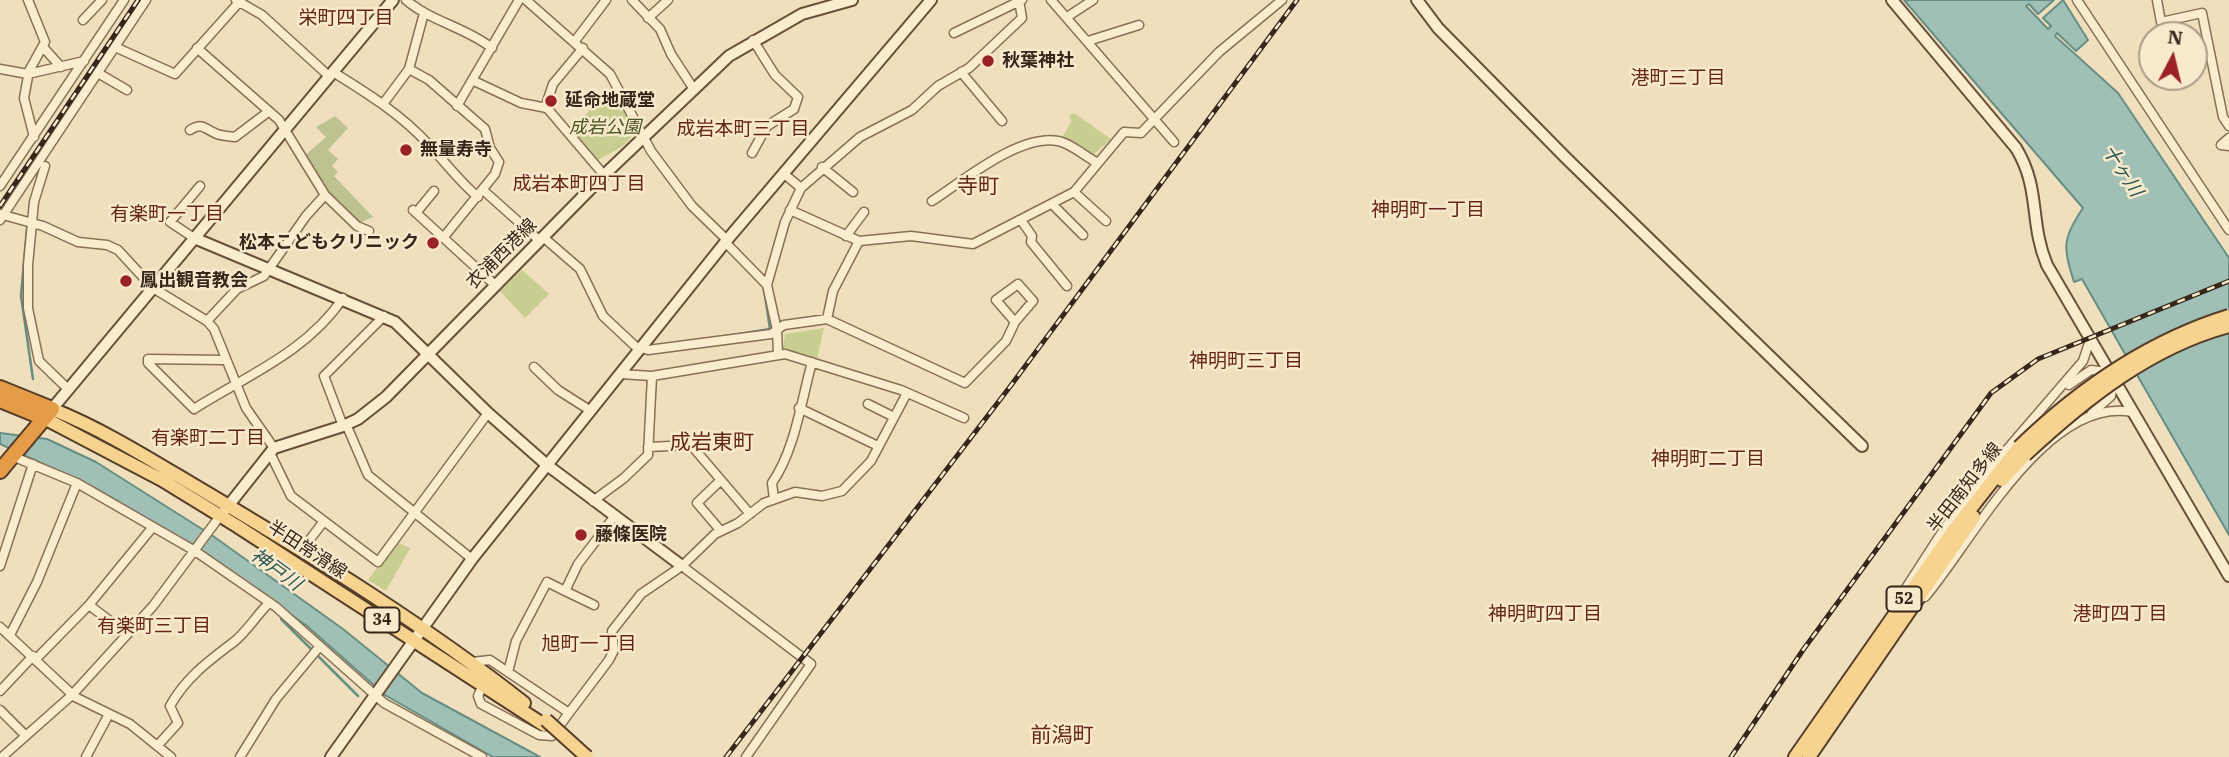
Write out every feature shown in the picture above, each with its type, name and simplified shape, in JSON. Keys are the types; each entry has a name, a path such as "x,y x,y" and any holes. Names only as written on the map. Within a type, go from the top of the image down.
{"highway":[{"path":"0,388 43,419"},
{"path":"0,400 43,419"},
{"path":"0,471 43,419"}],"main road":[{"name":"半田南知多線","path":"1809,757 1877,646 1953,531 2054,413 2113,370 2171,337 2229,316"},
{"name":"半田南知多線","path":"2022,451 2073,410 2152,358 2229,326"},
{"name":"半田常滑線","path":"43,419 130,446 221,515 417,634 472,662 545,723"},
{"name":"半田常滑線","path":"221,515 301,551 483,685 545,723"},
{"name":"半田南知多線","path":"1795,757 1877,646"},
{"name":"34","path":"545,723 580,757"},
{"name":"34","path":"545,723 587,757"}],"street":[{"path":"28,0 43,33 43,47 28,74 25,108 34,137"},
{"path":"83,20 102,0"},
{"path":"0,186 3,174 34,137 124,0"},
{"path":"146,0 1,216 32,224 78,242 107,245 117,250 153,288 207,321 214,329 234,384 272,450 291,496 377,562 488,413"},
{"path":"43,419 393,0"},
{"path":"406,0 424,13 458,26 492,48"},
{"path":"457,106 519,0"},
{"path":"526,0 583,48 614,80 651,151 692,206 767,285"},
{"path":"575,41 606,0"},
{"path":"632,0 660,29 671,54 693,88"},
{"path":"648,18 668,0"},
{"name":"衣浦西港線","path":"272,450 344,425 372,409 604,175 729,56 753,40 802,15 852,0"},
{"path":"331,757 472,559 726,241 931,0"},
{"path":"778,354 777,330 767,285 790,209 801,188 822,167 860,137 912,110 938,86 992,49 1022,18 1020,0 954,33"},
{"path":"1051,0 1157,119 1174,142"},
{"path":"1066,17 1093,0"},
{"path":"790,209 859,241 911,236 973,244 1074,192 1096,162 1124,132 1141,133 1219,52 1282,0"},
{"path":"1417,0 1438,28 1566,158 1862,446"},
{"path":"1892,0 2026,165 2033,184 2037,242 2047,265 2229,576"},
{"path":"2077,0 2229,229"},
{"path":"2157,0 2161,22 2202,13 2222,117 2229,126"},
{"path":"115,47 174,74 239,1 262,15 331,74 383,104 429,144 454,177 481,193 580,269 603,316 641,349 659,351 771,334 784,325 827,319 965,383 1006,341 1015,322 1033,301 1018,284 996,300 1015,322"},
{"path":"383,104 409,69 424,13"},
{"path":"1088,41 1139,25"},
{"path":"752,153 767,126 794,109 798,97 775,75 753,40"},
{"path":"43,47 61,67"},
{"path":"197,48 285,130 326,195 357,226 369,231"},
{"path":"545,108 553,84 583,48"},
{"path":"0,69 28,74 84,61"},
{"path":"409,69 429,80 488,133 489,145 499,162 498,170 443,238"},
{"path":"961,72 1002,121"},
{"path":"98,73 127,90"},
{"path":"474,81 521,103 545,108 604,175"},
{"path":"190,131 199,125 217,135 235,137 268,112"},
{"path":"2229,138 2221,145 2229,146"},
{"path":"932,201 986,162 1030,144 1059,141 1096,162"},
{"path":"45,166 37,184 27,293 39,361 69,390"},
{"path":"822,167 853,192"},
{"path":"783,173 801,188"},
{"path":"200,186 170,222 194,239 384,316 547,465 811,664 746,757"},
{"path":"433,191 414,212 495,285"},
{"path":"1074,192 1106,221"},
{"path":"207,321 237,289 264,276 306,216 326,195"},
{"path":"1052,204 1083,235"},
{"path":"846,236 864,212"},
{"path":"1021,220 1032,236 1031,242 1068,286"},
{"path":"827,319 833,291 859,241"},
{"path":"224,360 148,359 148,363 194,410 234,384 280,360 331,316 343,298"},
{"path":"384,316 324,376 368,475 472,559"},
{"path":"1877,646 1914,572 1946,526 2015,439 2059,393 2083,361 2090,340"},
{"path":"621,374 652,376 778,354 793,355 907,393 964,418"},
{"path":"774,499 772,483 784,463 812,362"},
{"path":"534,367 558,390 591,411"},
{"path":"2059,393 2091,370 2112,376"},
{"path":"593,501 648,455 652,376"},
{"path":"1877,646 1934,587 2019,473 2055,438 2111,397 2112,376"},
{"path":"483,685 478,696 481,704 539,735 552,736 609,660 614,650 612,631 631,604 682,566 699,546 720,530 774,499 795,492 822,496 842,491 863,473 907,393"},
{"path":"868,404 894,417"},
{"path":"799,408 878,446"},
{"path":"2083,419 2109,410 2132,412"},
{"path":"648,447 691,445 750,514"},
{"path":"2,757 72,695 170,586 272,450"},
{"path":"12,456 77,483 195,551 276,607 317,649 373,695 482,757"},
{"path":"0,566 33,464"},
{"path":"720,530 696,503 721,480"},
{"path":"10,635 37,582 77,483"},
{"path":"565,591 578,564 614,517"},
{"path":"301,551 324,521"},
{"path":"0,691 89,605 152,528"},
{"path":"508,672 516,641 547,582 594,605"},
{"path":"158,745 178,723 170,706 177,694 201,667 236,640 268,604"},
{"path":"89,605 127,634"},
{"path":"0,627 72,695 144,733 168,756"},
{"path":"240,757 276,699 317,649"},
{"path":"472,662 490,660 569,713"},
{"path":"0,710 25,735"},
{"path":"86,757 109,714"}],"green space":[{"name":"成岩公園","path":"612,88 634,129 624,145 595,162 569,131"},
{"path":"1074,113 1111,139 1093,155 1062,138 1071,122 1070,115"},
{"path":"335,116 348,128 328,150 338,159 332,166 338,172 334,176 373,217 359,223 327,193 303,157 326,137 316,127"},
{"path":"522,270 549,294 525,318 500,291"},
{"path":"824,328 817,359 783,348 785,334"},
{"path":"397,542 410,548 386,591 368,580"}],"water":[{"name":"十ヶ川","path":"1904,0 2054,0 2038,14 2029,4 2026,6 2048,29 2051,26 2043,18 2063,0 2088,40 2076,51 2057,33 2055,36 2118,93 2229,258 2229,535 2082,279 2074,282 2066,244 2071,228 2083,208"},
{"path":"0,433 47,439 96,462 213,536 343,629 422,693 540,757 493,757 385,695 307,626 192,545 97,489 0,444"}],"waterway":[{"path":"27,228 21,296 33,379"},
{"path":"727,336 770,329 764,289"},
{"path":"281,619 358,696"}],"railway":[{"path":"0,206 138,0"},
{"path":"726,757 1009,388 1297,0"},
{"path":"1731,757 1803,650 1991,393 2038,359 2229,281"}],"place":[{"name":"秋葉神社","path":"988,61"},
{"name":"延命地蔵堂","path":"551,101"},
{"name":"無量寿寺","path":"406,150"},
{"name":"松本こどもクリニック","path":"433,243"},
{"name":"鳳出観音教会","path":"126,281"},
{"name":"藤條医院","path":"581,535"}],"district":[{"name":"栄町四丁目","path":"346,19"},
{"name":"港町三丁目","path":"1678,79"},
{"name":"成岩本町三丁目","path":"743,130"},
{"name":"成岩本町四丁目","path":"579,185"},
{"name":"寺町","path":"978,187"},
{"name":"神明町一丁目","path":"1428,211"},
{"name":"有楽町一丁目","path":"167,215"},
{"name":"神明町三丁目","path":"1246,362"},
{"name":"有楽町二丁目","path":"208,439"},
{"name":"成岩東町","path":"712,443"},
{"name":"神明町二丁目","path":"1708,460"},
{"name":"神明町四丁目","path":"1545,615"},
{"name":"港町四丁目","path":"2120,615"},
{"name":"有楽町三丁目","path":"154,627"},
{"name":"旭町一丁目","path":"589,645"},
{"name":"前潟町","path":"1062,736"}],"water label":[{"name":"神戸川","path":"276,570"}]}
